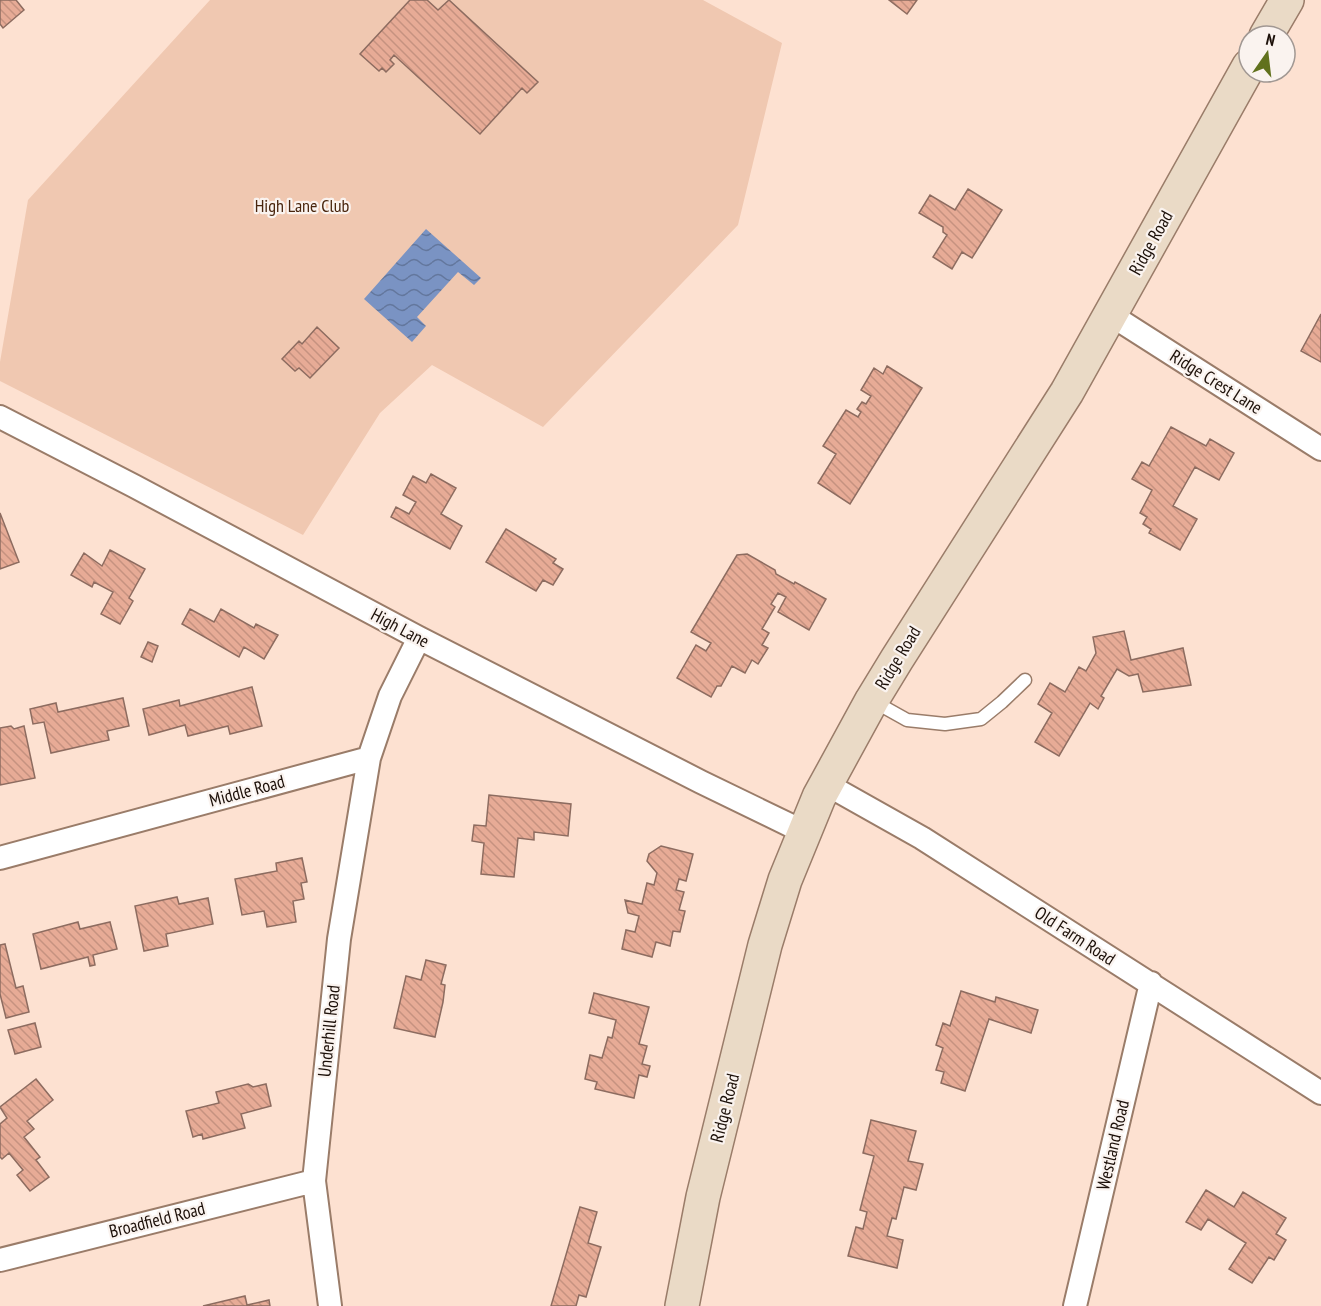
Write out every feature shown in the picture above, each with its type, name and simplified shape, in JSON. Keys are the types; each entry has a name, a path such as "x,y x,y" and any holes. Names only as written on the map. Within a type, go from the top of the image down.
{"main road":[{"path":"1273,24 1287,0"},
{"name":"Ridge Road","path":"682,1306 693,1260 703,1197 765,945 785,880 804,832 826,784 872,700 1035,444 1111,315 1239,84"}],"street":[{"name":"Ridge Crest Lane","path":"1111,315 1321,449"},
{"name":"High Lane","path":"0,417 145,491 418,638 804,832"},
{"path":"369,758 390,696 418,638"},
{"name":"Middle Road","path":"0,858 369,758"},
{"name":"Underhill Road","path":"330,1306 314,1181 339,939 369,758"},
{"name":"Old Farm Road","path":"826,784 922,838 1321,1094"},
{"name":"Westland Road","path":"1074,1306 1151,983"},
{"name":"Broadfield Road","path":"0,1260 314,1181"}],"lane":[{"path":"872,700 907,720 945,724 981,719 1025,680"}],"green space":[{"name":"High Lane Club","path":"210,0 703,0 782,43 738,225 543,427 432,365 380,413 303,535 0,381 0,362 28,200"}],"water":[{"path":"426,229 481,278 474,285 458,272 417,317 426,326 412,342 364,299"}],"building":[{"path":"0,0 16,0 24,10 3,28 0,24"},
{"path":"410,0 427,0 438,10 449,0 538,82 527,93 522,88 480,134 394,55 390,60 394,64 386,72 382,68 379,71 360,54"},
{"path":"889,0 917,0 907,14"},
{"path":"968,189 1002,210 972,258 962,252 952,269 933,257 947,235 943,232 943,227 919,213 930,195 955,210"},
{"path":"1321,314 1321,362 1301,351"},
{"path":"317,327 339,348 310,378 299,368 295,371 282,359 299,341 302,344"},
{"path":"887,366 922,388 850,504 818,483 836,454 823,446 846,410 858,417 861,412 857,409 862,402 866,404 871,396 861,390 874,368 883,374"},
{"path":"1171,427 1206,446 1210,439 1234,453 1219,480 1195,467 1173,506 1197,519 1180,550 1149,533 1151,529 1143,524 1147,517 1140,513 1152,490 1132,479 1142,462 1149,466"},
{"path":"431,474 456,488 441,514 462,526 450,549 391,517 396,507 409,514 416,502 403,495 413,476 426,483"},
{"path":"0,513 19,562 0,569"},
{"path":"506,529 556,559 553,563 563,569 553,585 543,580 536,591 486,562"},
{"path":"110,550 145,569 129,598 133,601 120,624 101,614 113,592 94,582 92,587 71,575 84,553 102,566"},
{"path":"747,554 775,570 776,574 826,599 809,630 778,612 786,597 778,593 771,604 775,607 762,629 769,633 762,645 768,648 758,664 752,660 745,673 732,666 721,686 717,686 711,697 677,678 696,645 706,651 711,643 691,632 737,555"},
{"path":"190,609 214,622 221,609 254,628 256,624 278,635 264,659 244,647 239,657 182,624"},
{"path":"1124,631 1131,660 1183,648 1191,685 1143,692 1138,674 1129,676 1117,669 1101,696 1104,698 1098,709 1090,703 1059,756 1035,742 1052,713 1038,704 1050,683 1065,692 1079,667 1086,671 1096,653 1093,637"},
{"path":"148,642 158,646 152,662 141,657"},
{"path":"252,687 262,726 230,734 228,726 188,736 185,725 149,735 143,709 179,700 180,706"},
{"path":"123,698 129,726 107,731 109,740 51,753 44,722 33,724 30,709 56,703 58,712"},
{"path":"11,726 14,729 24,726 35,778 0,785 0,728"},
{"path":"489,795 571,804 568,836 534,832 534,840 518,838 514,877 481,874 484,843 472,841 474,825 486,826"},
{"path":"661,846 693,854 686,881 679,879 676,890 684,892 679,910 685,911 680,932 673,931 670,946 656,942 652,957 622,949 626,930 635,932 639,916 628,913 625,900 642,904 647,883 654,885 657,873 647,861 649,854"},
{"path":"302,858 307,882 301,883 304,899 293,901 296,922 267,927 264,911 242,915 235,879 277,871 276,863"},
{"path":"177,897 179,904 208,898 213,924 166,934 168,946 144,951 135,906"},
{"path":"78,922 80,929 110,922 117,949 93,955 95,965 90,966 88,957 41,969 33,934"},
{"path":"5,944 16,988 23,986 29,1012 6,1018 0,994 0,945"},
{"path":"426,960 446,965 441,984 445,985 443,1002 435,1037 394,1028 406,976 421,980"},
{"path":"961,991 995,1002 996,997 1038,1010 1031,1033 989,1019 965,1091 941,1083 944,1072 936,1070 943,1048 936,1045 943,1023 950,1026"},
{"path":"594,993 649,1007 639,1044 647,1046 642,1064 650,1066 647,1077 639,1075 634,1098 595,1089 597,1082 585,1079 590,1055 602,1058 608,1037 612,1038 616,1020 589,1013"},
{"path":"35,1023 41,1047 15,1054 8,1030"},
{"path":"36,1079 53,1100 27,1121 34,1129 24,1137 40,1157 36,1160 49,1177 30,1191 17,1175 23,1170 9,1153 2,1159 0,1157 0,1124 7,1118 0,1107"},
{"path":"248,1084 253,1087 266,1084 271,1106 241,1114 245,1128 203,1139 202,1134 193,1137 186,1111 219,1103 216,1092"},
{"path":"871,1120 916,1131 908,1161 923,1164 916,1190 904,1187 896,1219 892,1218 887,1236 903,1240 897,1268 848,1256 856,1227 863,1229 867,1212 860,1210 874,1156 863,1153"},
{"path":"1206,1190 1234,1207 1243,1192 1286,1218 1276,1234 1286,1240 1274,1260 1269,1257 1252,1283 1229,1269 1246,1243 1208,1219 1201,1230 1186,1222"},
{"path":"580,1207 597,1212 588,1243 601,1247 586,1297 579,1295 576,1306 551,1306"},
{"path":"245,1296 247,1305 269,1300 270,1306 203,1306"}]}
